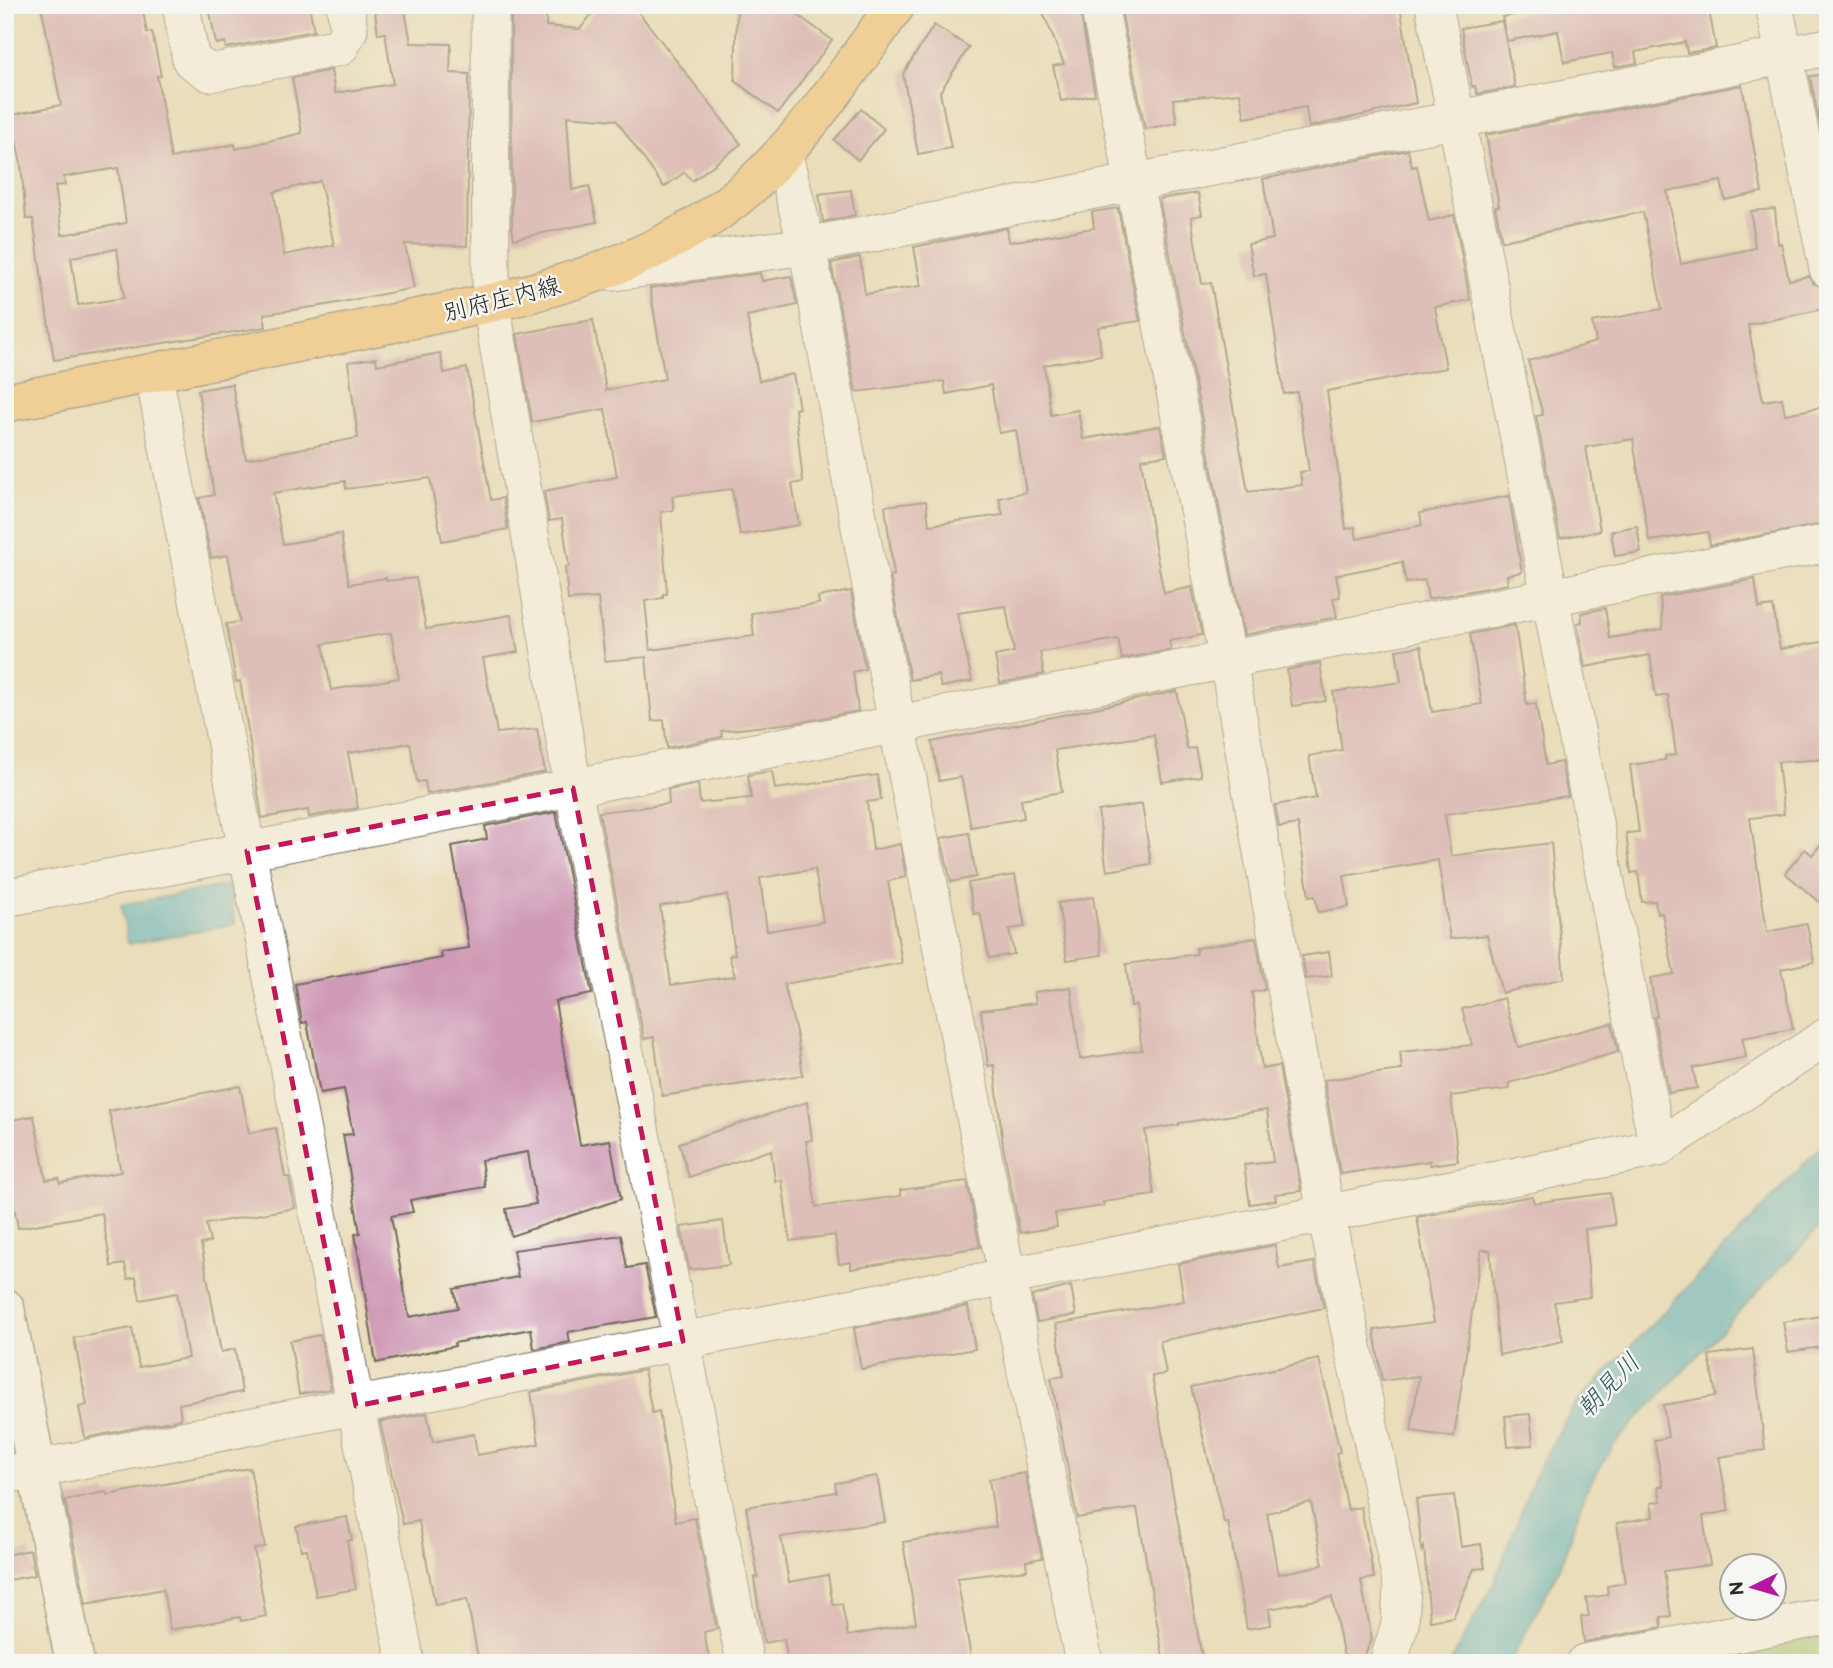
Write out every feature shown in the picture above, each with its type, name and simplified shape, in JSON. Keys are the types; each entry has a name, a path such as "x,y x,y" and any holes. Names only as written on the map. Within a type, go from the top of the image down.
{"main road":[{"name":"別府庄内線","path":"5,403 491,303 594,274 638,257 687,231 737,197 783,152 836,89 896,5"}],"street":[{"path":"181,5 191,60 210,73 340,47 349,30 345,5"},
{"path":"490,5 491,303 573,788 745,1663"},
{"path":"1098,5 1136,182 1230,671 1326,1214 1402,1586 1400,1625 1388,1663"},
{"path":"1434,5 1658,1148"},
{"path":"1774,5 1828,269"},
{"path":"594,274 807,246 1828,47"},
{"path":"783,152 807,246 1005,1277 1084,1663"},
{"path":"157,391 406,1663"},
{"path":"5,898 1828,543"},
{"path":"21,1472 1658,1148 1828,1036"},
{"path":"5,1308 21,1472 75,1663"},
{"path":"1585,1663 1828,1616"}],"highlighted area":[{"path":"573,788 683,1341 356,1406 247,851"}],"green space":[{"path":"1828,1630 1828,1663 1668,1663"}],"water":[{"path":"228,885 235,924 128,944 121,905"},
{"name":"朝見川","path":"1828,1139 1828,1218 1615,1443 1585,1492 1561,1565 1510,1663 1450,1663 1493,1585 1538,1468 1574,1406"}],"building":[{"path":"41,5 142,5 147,33 152,32 161,76 157,76 171,158 235,144 236,149 302,133 292,78 331,70 335,93 393,84 385,33 378,34 374,5 404,5 411,43 451,44 450,73 469,74 467,246 405,244 414,288 264,314 266,327 54,360 33,219 26,219 21,164 11,115 61,105","holes":["118,168 126,223 62,235 55,186 65,185 64,177","320,181 334,245 284,255 274,192","117,249 124,298 78,305 71,257"]},
{"path":"250,5 309,5 314,31 226,48 225,42 216,44 210,12"},
{"path":"511,5 547,5 546,26 580,29 599,5 633,5 741,144 692,181 685,172 664,187 616,120 567,116 572,190 589,186 597,222 514,239"},
{"path":"737,5 784,5 832,40 778,113 735,81"},
{"path":"1040,5 1079,5 1095,95 1061,101 1053,66 1064,64"},
{"path":"1120,5 1400,5 1416,103 1309,127 1306,107 1245,118 1240,93 1173,99 1177,123 1145,129"},
{"path":"1566,5 1708,5 1716,48 1687,53 1685,42 1635,52 1637,63 1615,67 1612,53 1564,62 1558,31 1507,41 1502,17"},
{"path":"1502,21 1515,87 1477,94 1475,86 1472,87 1461,28"},
{"path":"934,25 969,47 940,92 951,148 918,154 903,74"},
{"path":"1828,74 1828,145 1824,146 1810,76"},
{"path":"1742,85 1762,192 1725,200 1721,181 1667,191 1681,264 1755,248 1751,211 1775,209 1778,244 1781,243 1789,280 1809,276 1813,283 1828,289 1828,308 1748,325 1763,401 1782,398 1785,414 1828,406 1828,523 1710,545 1708,532 1649,541 1633,439 1586,447 1600,531 1560,538 1536,416 1543,415 1528,361 1596,342 1592,322 1662,309 1643,212 1502,241 1495,207 1499,206 1486,135"},
{"path":"861,109 884,129 858,160 834,140"},
{"path":"1408,150 1412,167 1417,166 1429,221 1454,215 1470,300 1435,307 1446,368 1327,391 1346,529 1355,527 1357,539 1422,525 1420,513 1509,496 1522,572 1507,575 1508,584 1428,599 1425,580 1406,583 1402,562 1336,575 1340,597 1333,598 1337,617 1244,635 1159,199 1198,193 1202,215 1191,217 1202,284 1211,283 1248,492 1302,485 1300,472 1309,471 1297,392 1284,394 1266,274 1254,276 1248,244 1273,239 1263,179"},
{"path":"851,190 855,215 823,222 819,194"},
{"path":"1118,208 1140,321 1098,327 1101,355 1044,365 1051,415 1078,410 1083,439 1160,426 1166,455 1141,459 1164,593 1192,587 1202,635 1169,641 1171,650 1122,659 1118,639 1040,652 1044,674 1000,683 995,656 1014,652 1006,606 957,613 972,681 941,687 938,675 910,680 890,576 894,575 885,506 926,501 929,525 1003,515 999,498 1026,492 1016,430 999,433 991,385 946,394 944,381 856,392 831,263 860,257 865,294 921,286 914,247 1007,228 1009,242 1094,228 1092,212"},
{"path":"760,273 762,281 791,276 797,305 747,316 759,381 793,374 799,408 795,409 803,482 792,484 799,525 740,535 732,489 672,496 674,510 661,512 667,594 663,594 663,598 645,601 650,650 754,636 751,613 819,604 818,597 851,591 865,669 853,672 858,711 801,722 721,731 722,737 667,748 664,720 652,721 646,657 605,661 598,598 568,600 565,567 569,566 562,519 549,521 544,491 617,477 605,409 532,422 517,334 593,320 606,390 665,379 650,288"},
{"path":"440,353 444,373 467,368 491,500 503,498 508,529 442,541 430,478 346,489 345,481 273,493 283,544 341,534 349,584 386,578 386,581 416,578 426,629 511,615 518,652 483,658 497,733 537,729 545,772 427,794 425,781 417,782 410,743 348,753 358,808 309,817 308,810 262,818 240,681 236,682 226,624 240,622 228,555 211,558 199,498 214,495 198,390 232,384 246,459 358,438 348,362 376,358 377,365","holes":["391,633 399,678 331,690 323,644"]},
{"path":"1637,526 1641,552 1615,556 1611,531"},
{"path":"1755,579 1759,608 1773,606 1780,649 1828,641 1828,759 1778,762 1784,814 1750,818 1767,932 1807,924 1814,962 1781,969 1793,1029 1742,1038 1746,1057 1693,1068 1697,1088 1669,1093 1654,1017 1657,1016 1650,978 1674,974 1662,913 1657,914 1655,901 1642,902 1638,872 1631,873 1626,833 1639,832 1630,765 1665,760 1665,756 1676,755 1668,695 1656,697 1650,655 1585,667 1577,623 1582,622 1581,613 1605,608 1610,638 1663,629 1660,597"},
{"path":"1515,625 1527,705 1536,704 1546,765 1561,762 1568,796 1445,814 1451,856 1551,843 1564,978 1502,993 1487,935 1450,939 1438,860 1344,876 1349,907 1318,912 1315,896 1309,897 1298,824 1279,827 1275,805 1316,798 1309,756 1342,750 1333,692 1401,682 1396,650 1421,646 1432,712 1482,704 1470,634"},
{"path":"1320,663 1326,701 1292,706 1287,670"},
{"path":"1177,691 1187,749 1195,748 1201,776 1162,782 1154,735 1055,750 1062,792 1021,799 1024,818 971,827 961,777 939,781 932,742"},
{"path":"772,771 775,789 877,775 881,800 867,802 873,850 900,844 906,877 888,881 902,963 784,984 803,1075 662,1096 654,1037 644,1039 599,812 669,804 668,790 698,784 700,803 751,798 748,775","holes":["815,869 823,922 767,931 760,878","727,895 735,954 729,956 735,976 671,985 660,906"]},
{"path":"1142,804 1151,864 1107,871 1098,811"},
{"path":"556,812 592,994 555,1001 580,1145 610,1140 621,1199 511,1236 506,1209 536,1204 528,1152 481,1160 485,1187 410,1200 413,1212 391,1216 409,1317 458,1308 454,1289 518,1277 513,1250 621,1235 627,1268 645,1265 656,1317 568,1332 570,1342 534,1349 531,1329 454,1343 455,1346 376,1363 355,1234 360,1233 343,1135 353,1134 344,1089 320,1093 307,1022 302,1023 295,984 442,958 441,952 469,948 452,846 487,839 485,826"},
{"path":"969,833 976,877 951,882 941,838"},
{"path":"1828,836 1828,909 1785,873 1805,849 1812,855"},
{"path":"1015,875 1025,927 1009,929 1014,954 989,958 980,913 974,914 968,883"},
{"path":"1093,897 1102,955 1067,960 1058,903"},
{"path":"1256,938 1265,990 1252,992 1262,1069 1279,1066 1301,1191 1275,1194 1276,1200 1250,1204 1244,1165 1273,1162 1267,1110 1179,1123 1145,1130 1154,1195 1103,1202 1104,1206 1055,1213 1057,1227 1020,1233 1003,1146 994,1065 988,1066 981,1010 1036,1003 1034,992 1071,987 1080,1059 1142,1050 1136,1005 1131,1006 1126,964 1197,954 1196,948"},
{"path":"1329,952 1332,976 1306,979 1302,956"},
{"path":"1504,998 1518,1047 1612,1023 1618,1052 1509,1083 1510,1089 1451,1096 1458,1161 1430,1165 1430,1161 1340,1174 1324,1080 1402,1070 1400,1052 1472,1045 1462,1009"},
{"path":"240,1086 249,1133 276,1128 285,1177 289,1177 295,1208 206,1224 210,1242 201,1244 221,1352 235,1349 242,1392 179,1404 181,1419 85,1438 79,1407 87,1405 74,1338 132,1328 139,1367 188,1358 177,1293 140,1300 136,1277 128,1279 125,1264 111,1266 102,1213 18,1228 9,1177 5,1177 5,1121 34,1116 46,1180 59,1178 60,1183 121,1172 109,1111"},
{"path":"807,1102 812,1140 806,1141 816,1207 901,1196 900,1190 967,1181 980,1247 851,1269 851,1262 839,1264 835,1235 790,1241 782,1180 775,1181 771,1150 689,1177 679,1143"},
{"path":"1610,1193 1615,1225 1585,1229 1590,1297 1554,1302 1563,1341 1499,1355 1490,1250 1481,1250 1454,1437 1411,1431 1419,1376 1382,1381 1374,1330 1434,1322 1417,1217 1532,1196 1534,1203"},
{"path":"723,1221 729,1265 689,1270 681,1227"},
{"path":"1275,1245 1279,1268 1314,1262 1324,1308 1160,1341 1166,1374 1152,1376 1203,1663 1164,1663 1137,1508 1077,1518 1051,1378 1064,1376 1056,1324 1184,1301 1178,1264"},
{"path":"1071,1286 1076,1315 1037,1322 1032,1296"},
{"path":"968,1306 975,1349 861,1369 854,1328"},
{"path":"1828,1315 1828,1346 1788,1352 1783,1322"},
{"path":"320,1335 331,1389 299,1394 290,1341"},
{"path":"1753,1349 1765,1450 1719,1457 1729,1511 1703,1516 1710,1565 1664,1571 1671,1616 1661,1617 1662,1627 1584,1642 1581,1617 1589,1616 1586,1598 1608,1595 1607,1586 1625,1583 1617,1523 1653,1517 1651,1503 1661,1501 1658,1486 1663,1486 1654,1440 1668,1437 1663,1405 1716,1396 1709,1355"},
{"path":"1319,1359 1340,1452 1336,1453 1348,1510 1361,1507 1374,1578 1361,1580 1372,1640 1360,1663 1345,1663 1332,1597 1269,1609 1271,1625 1247,1629 1228,1522 1224,1523 1191,1387","holes":["1311,1502 1323,1565 1278,1574 1267,1513"]},
{"path":"644,1370 652,1413 659,1411 676,1522 695,1518 717,1629 704,1632 710,1663 479,1663 467,1599 435,1605 419,1521 403,1524 380,1422 427,1413 433,1442 474,1434 477,1455 539,1444 531,1392"},
{"path":"1530,1414 1533,1445 1508,1447 1505,1416"},
{"path":"250,1468 265,1547 254,1549 266,1616 241,1621 240,1617 170,1630 163,1589 86,1604 65,1500 106,1492 107,1495"},
{"path":"1025,1473 1042,1558 1026,1561 1027,1570 957,1578 972,1663 788,1663 784,1639 764,1643 754,1578 758,1577 746,1507 836,1492 835,1483 877,1476 885,1522 781,1537 789,1582 828,1575 833,1605 842,1604 848,1636 916,1623 903,1542 996,1527 989,1479"},
{"path":"1454,1495 1461,1547 1481,1544 1485,1568 1474,1569 1453,1617 1430,1621 1424,1547 1422,1551 1416,1499"},
{"path":"347,1517 352,1540 347,1541 356,1589 316,1596 307,1549 301,1550 296,1526"},
{"path":"30,1550 35,1575 5,1581 5,1555"}]}
